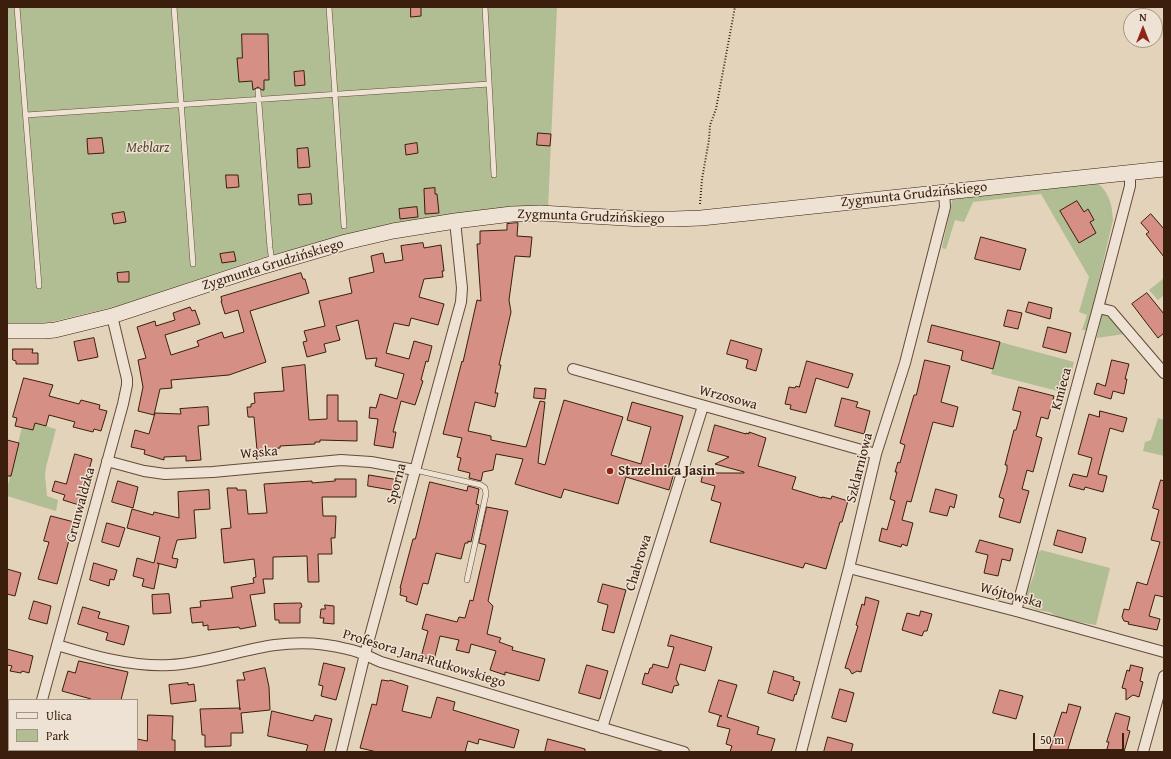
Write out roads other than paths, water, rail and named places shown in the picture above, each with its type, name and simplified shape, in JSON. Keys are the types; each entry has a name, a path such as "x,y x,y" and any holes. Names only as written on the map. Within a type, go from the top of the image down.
{"street":[{"name":"Zygmunta Grudzińskiego","path":"7,331 55,330 112,316 272,263 368,237 456,221 540,212 642,219 701,218 1164,169"},
{"name":"Kmieca","path":"1016,611 1130,186 1130,173"},
{"name":"Szklarniowa","path":"801,752 849,568 876,454 905,363 945,208 944,192"},
{"name":"Sporna","path":"341,752 365,654 462,298 456,221"},
{"path":"1098,308 1111,311 1164,373"},
{"name":"Grunwaldzka","path":"42,699 124,404 127,385 112,316"},
{"name":"Wrzosowa","path":"573,370 876,454"},
{"name":"Chabrowa","path":"602,728 703,406"},
{"name":"Wąska","path":"107,461 144,471 165,474 213,472 342,460 371,462 415,470"},
{"name":"Wójtowska","path":"849,568 1016,611 1164,652"},
{"name":"Profesora Jana Rutkowskiego","path":"57,645 107,659 135,664 152,665 195,662 263,647 290,644 332,646 365,654 381,662 684,752"},
{"path":"1143,752 1164,676"}],"lane":[{"path":"17,7 39,286"},
{"path":"174,7 193,264"},
{"path":"329,7 344,226"},
{"path":"485,7 494,174"},
{"path":"26,115 489,84"},
{"path":"258,91 272,263"},
{"path":"415,470 481,485 485,488 486,494 467,580"}],"place":[{"name":"Strzelnica Jasin","path":"610,471"}],"park label":[{"name":"Meblarz","path":"148,148"}]}
